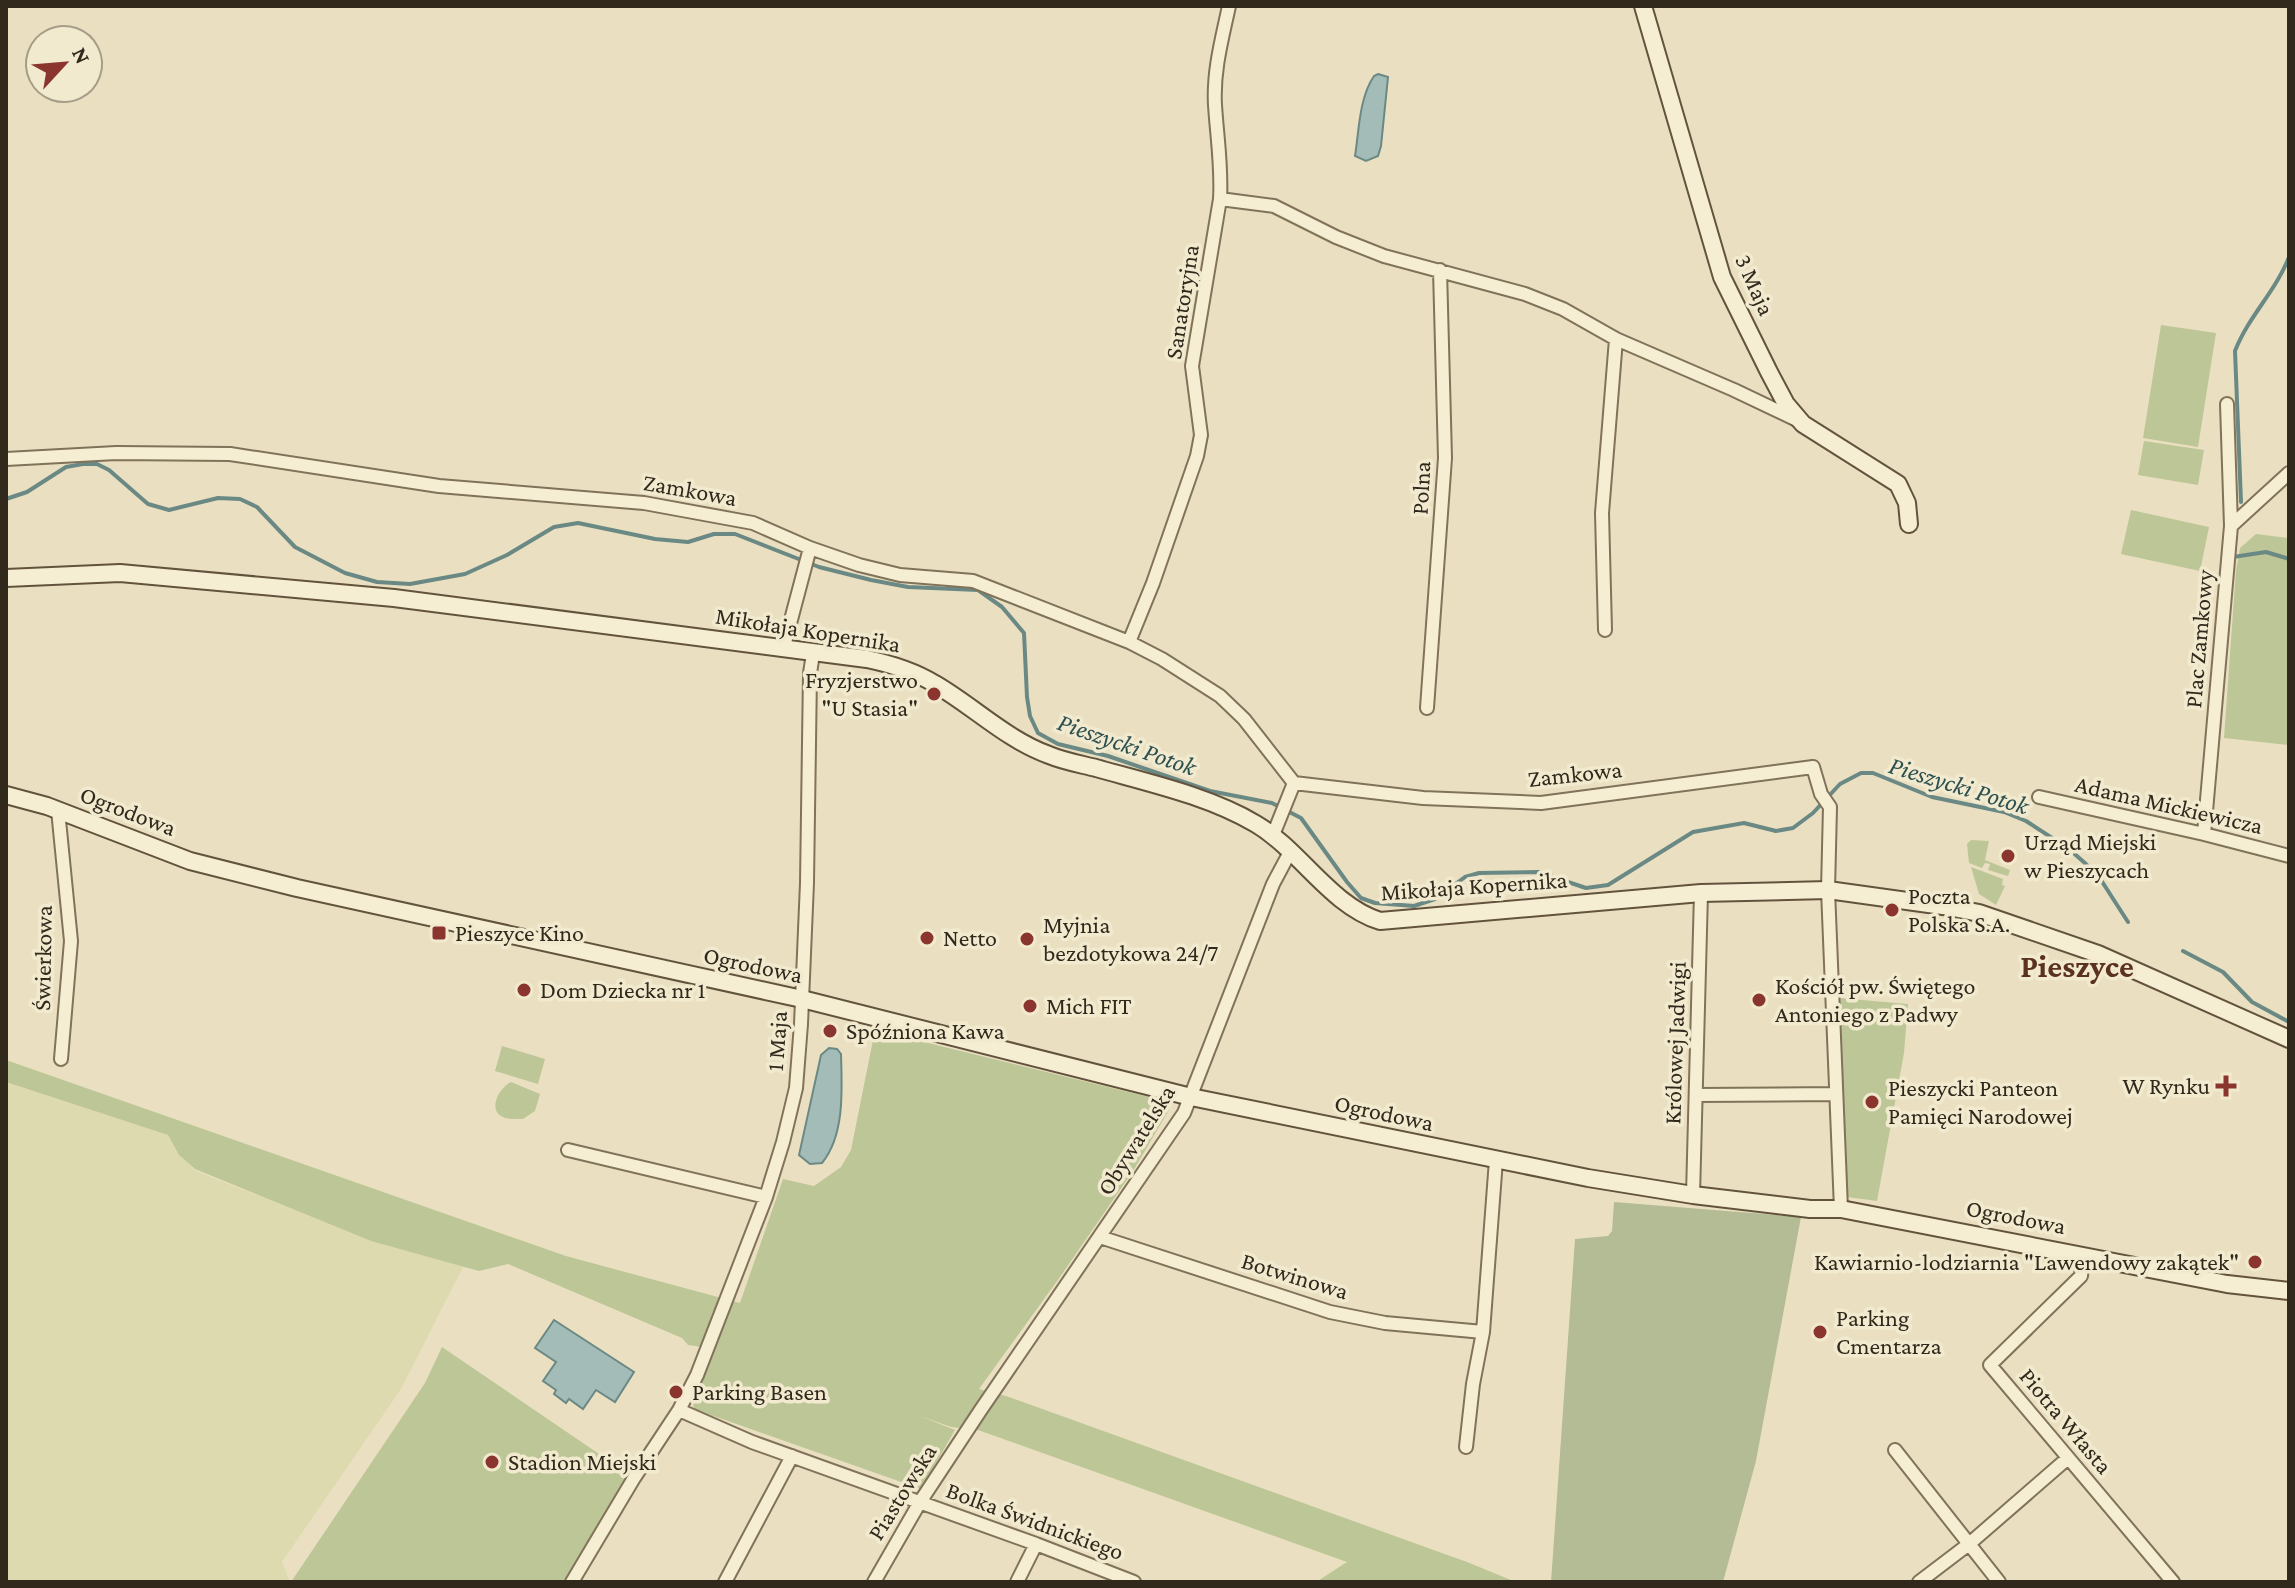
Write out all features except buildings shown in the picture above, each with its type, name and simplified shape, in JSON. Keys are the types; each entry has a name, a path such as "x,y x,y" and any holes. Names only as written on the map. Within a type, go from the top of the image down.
{"street":[{"name":"Sanatoryjna","path":"1129,642 1153,583 1197,456 1201,435 1192,366 1220,199 1215,103 1217,57 1229,6"},
{"name":"3 Maja","path":"1643,6 1722,277 1786,404 1803,424 1898,484 1907,503 1909,524"},
{"path":"1220,199 1274,206 1360,247 1525,294 1563,309 1616,339 1734,390 1803,424"},
{"name":"Polna","path":"1427,708 1445,458 1440,270"},
{"path":"1605,630 1602,513 1616,339"},
{"name":"Plac Zamkowy","path":"2204,834 2231,526 2227,404"},
{"name":"Zamkowa","path":"6,459 116,453 230,454 439,486 644,503 753,523 809,551 859,565 900,575 973,581 1129,642 1220,696 1244,719 1294,783 1423,798 1541,803 1813,767 1821,794 1830,807 1828,890"},
{"path":"2231,526 2289,473"},
{"path":"783,650 809,551"},
{"name":"Mikołaja Kopernika","path":"6,578 120,573 394,598 867,659 911,671 934,683 1016,738 1048,755 1154,784 1253,822 1273,835 1350,906 1380,921 1701,893 1828,890 1965,910 2098,954 2289,1039"},
{"name":"1 Maja","path":"572,1582 679,1410 697,1375 766,1197 796,1088 802,999 813,654"},
{"path":"1273,835 1294,783"},
{"name":"Ogrodowa","path":"6,795 58,810 190,861 297,888 802,999 1191,1097 1496,1160 1693,1195 1810,1209 1841,1209 2227,1284 2289,1291"},
{"name":"Adama Mickiewicza","path":"2039,797 2289,856"},
{"name":"Świerkowa","path":"58,810 71,941 61,1059"},
{"name":"Obywatelska","path":"970,1427 1184,1113 1273,884 1290,852"},
{"path":"1828,890 1841,1209"},
{"name":"Królowej Jadwigi","path":"1693,1195 1701,893"},
{"path":"1696,1095 1836,1094"},
{"path":"568,1150 766,1197"},
{"path":"1466,1447 1483,1332 1496,1160"},
{"name":"Botwinowa","path":"1100,1237 1330,1312 1385,1323 1483,1332"},
{"name":"Piotra Własta","path":"2083,1256 2081,1276 1990,1365 2173,1582"},
{"name":"Bolka Świdnickiego","path":"679,1410 752,1442 1134,1582"},
{"name":"Piastowska","path":"874,1582 920,1502 970,1427"},
{"path":"1895,1450 1999,1582"},
{"path":"725,1582 792,1456"},
{"path":"1919,1582 1969,1544 2068,1458"},
{"path":"1017,1582 1036,1544"}],"shaded area":[{"path":"6,1082 168,1135 179,1155 196,1171 371,1241 464,1265 401,1389 282,1562 290,1582 6,1582"}],"green space":[{"path":"2161,325 2216,333 2198,447 2143,438"},
{"path":"2144,441 2204,450 2198,485 2138,475"},
{"path":"2131,510 2209,527 2200,571 2121,554"},
{"path":"2256,534 2289,538 2289,745 2224,738 2236,570 2240,548"},
{"path":"1971,840 1989,841 1985,860 2010,870 2008,876 1988,870 1990,864 1985,863 1982,868 1969,863 1967,844"},
{"path":"1971,867 2003,879 2002,885 2005,886 1996,905 1979,894"},
{"path":"1839,998 1908,1004 1904,1053 1877,1201 1847,1197"},
{"path":"875,1030 1161,1100 1169,1110 1133,1171 979,1389 1006,1396 1516,1582 1316,1582 1347,1562 978,1430 951,1427 920,1416 955,1430 921,1489 694,1409 693,1402 715,1349 688,1345 682,1338 508,1264 479,1271 371,1241 195,1169 179,1155 168,1135 6,1082 6,1060 566,1256 740,1303 783,1179 814,1186 841,1167 851,1150"},
{"path":"502,1046 545,1059 538,1084 495,1071"},
{"path":"511,1082 540,1094 535,1111 523,1119 503,1117 497,1112 500,1093"},
{"path":"1614,1202 1801,1217 1756,1461 1723,1582 1551,1582 1575,1239 1608,1236 1612,1231"},
{"name":"Stadion Miejski","path":"442,1347 630,1475 566,1582 291,1582 425,1383"}],"water":[{"path":"1378,74 1388,77 1381,146 1378,156 1366,161 1355,156 1362,104 1369,85"},
{"path":"829,1048 837,1049 841,1054 838,1125 835,1139 822,1163 810,1164 799,1155 821,1055"},
{"path":"554,1320 634,1372 615,1402 596,1390 583,1409 569,1399 566,1403 554,1394 556,1390 543,1381 556,1362 535,1348"}],"waterway":[{"path":"2241,502 2235,351 2289,257"},
{"name":"Pieszycki Potok","path":"6,499 27,492 66,467 97,464 109,470 148,504 169,510 218,498 240,499 257,507 295,547 345,573 377,582 410,584 465,574 507,555 554,527 578,523 655,539 688,542 714,534 735,534 819,567 871,580 908,587 978,590 1002,607 1024,633 1027,697 1030,716 1038,733 1058,744 1108,756 1210,791 1272,803 1301,818 1347,882 1361,898 1375,903 1414,906 1435,899 1465,877 1479,873 1538,872 1586,888 1608,885 1693,832 1744,823 1776,831 1793,828 1813,813 1840,784 1861,773 1873,773 1932,797 2004,812 2026,821 2086,864 2101,880 2128,922"},
{"path":"2233,557 2266,552 2289,559"},
{"name":"Pieszycki Potok","path":"2183,951 2223,972 2252,1002 2289,1022"}],"place":[{"name":"Fryzjerstwo \"U Stasia\"","path":"934,694"},
{"name":"Urząd Miejski w Pieszycach","path":"2008,856"},
{"name":"Poczta Polska S.A.","path":"1892,910"},
{"name":"Pieszyce Kino","path":"439,933"},
{"name":"Netto","path":"927,938"},
{"name":"Myjnia bezdotykowa 24/7","path":"1027,939"},
{"name":"Dom Dziecka nr 1","path":"524,990"},
{"name":"Kościół pw. Świętego Antoniego z Padwy","path":"1759,1000"},
{"name":"Mich FIT","path":"1030,1006"},
{"name":"Spóźniona Kawa","path":"830,1031"},
{"name":"W Rynku","path":"2226,1086"},
{"name":"Pieszycki Panteon Pamięci Narodowej","path":"1872,1102"},
{"name":"Kawiarnio-lodziarnia \"Lawendowy zakątek\"","path":"2255,1262"},
{"name":"Parking Cmentarza","path":"1820,1332"},
{"name":"Parking Basen","path":"676,1392"},
{"name":"Stadion Miejski","path":"492,1462"}],"district":[{"name":"Pieszyce","path":"2077,966"}]}
